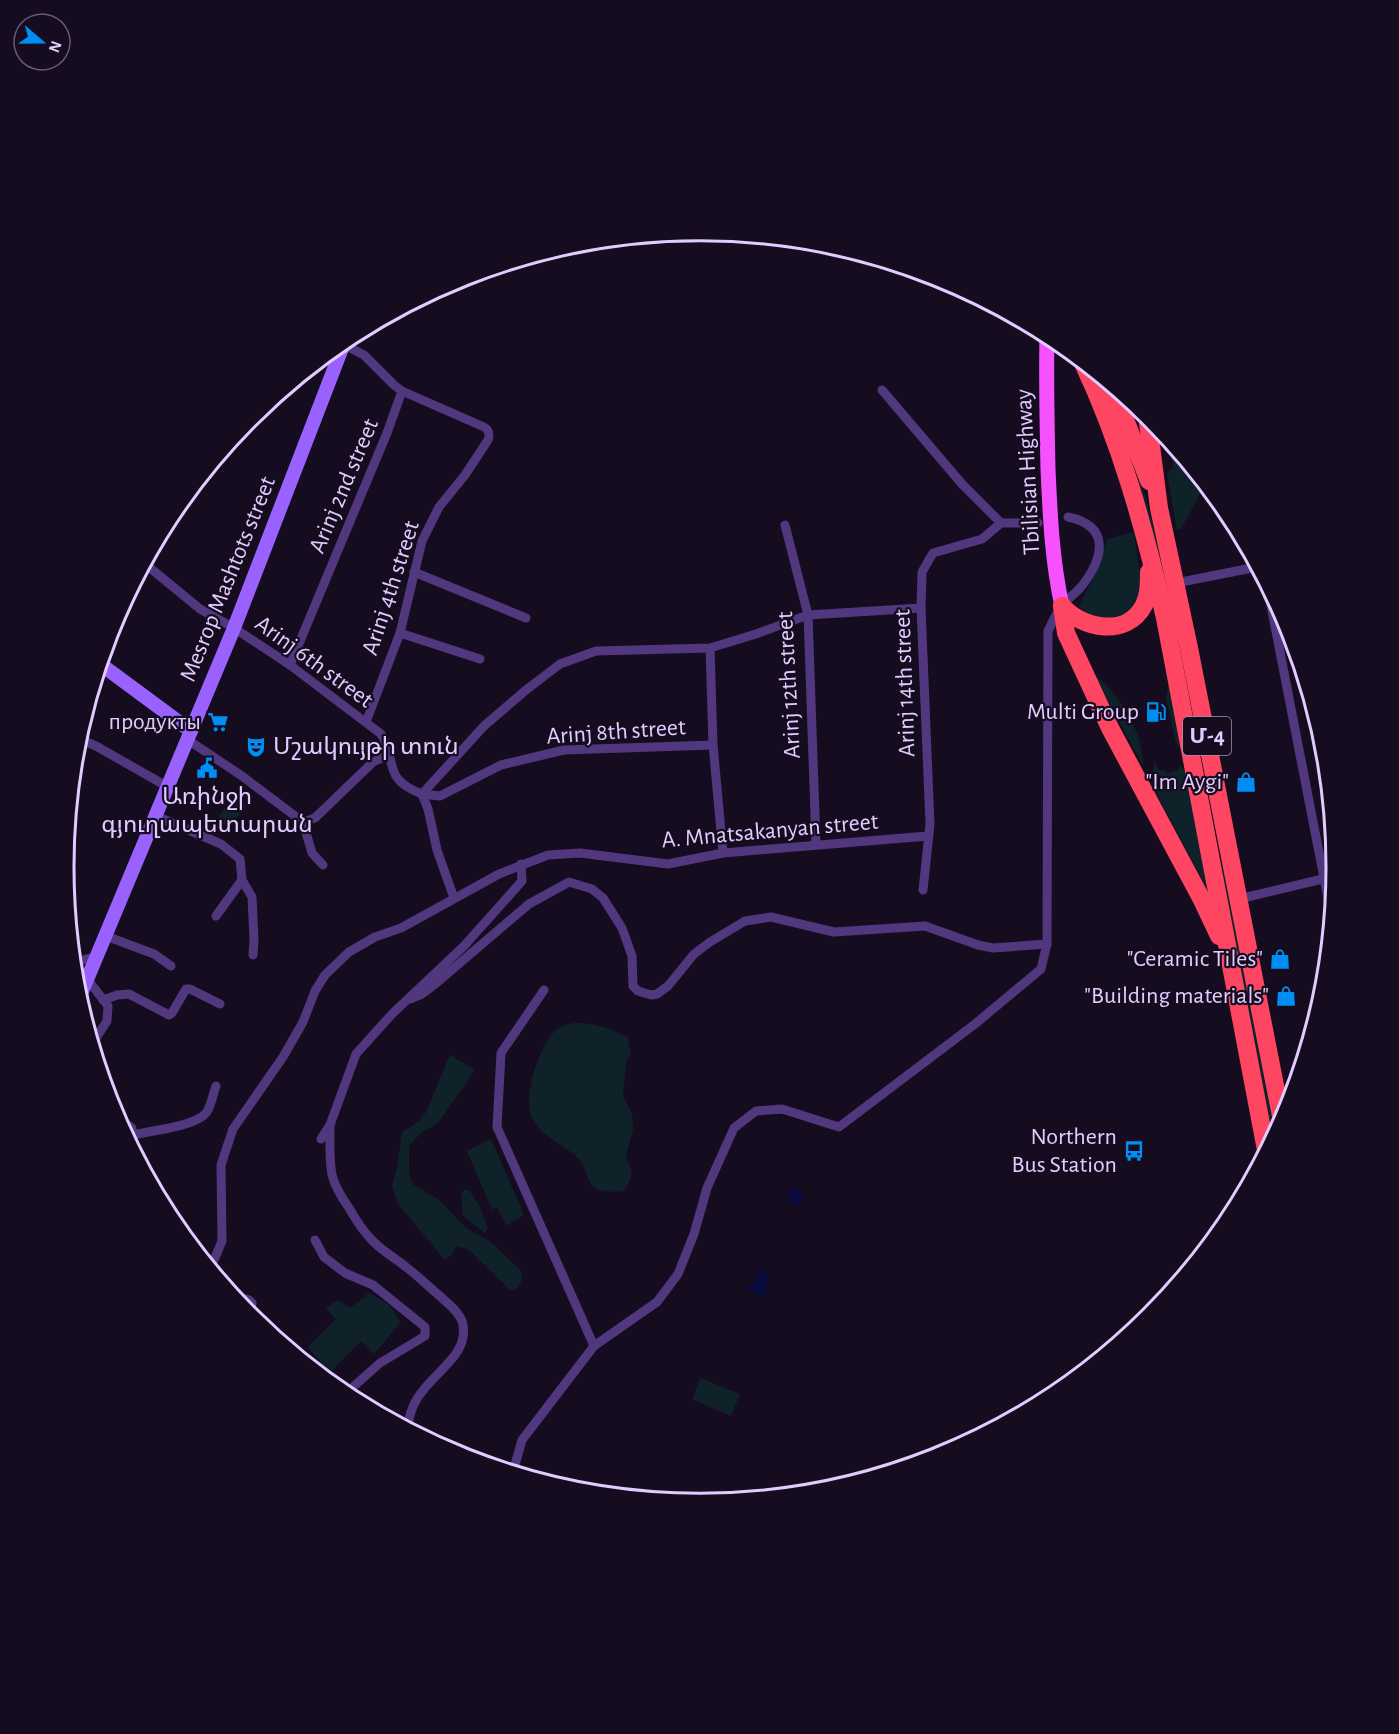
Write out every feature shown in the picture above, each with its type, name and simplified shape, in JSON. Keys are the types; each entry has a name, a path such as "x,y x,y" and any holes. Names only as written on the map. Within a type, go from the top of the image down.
{"highway":[{"name":"Մ-4","path":"1088,376 1118,448 1174,616 1231,858 1279,1105"},
{"name":"Մ-4","path":"1118,402 1159,508 1176,583 1174,616 1212,861 1264,1138"},
{"path":"1149,432 1159,508"},
{"path":"1062,606 1066,612 1097,627 1123,624 1133,618 1143,606 1149,590 1149,545"},
{"path":"1062,606 1066,633 1110,728 1201,898 1231,960"},
{"path":"1212,861 1222,866 1231,858"}],"main road":[{"name":"Tbilisian Highway","path":"1047,347 1050,512 1057,583 1062,606"}],"street":[{"path":"350,348 364,355 402,391"},
{"name":"Mesrop Mashtots street","path":"85,986 234,628 337,357"},
{"path":"882,390 962,484 1001,523 1038,523"},
{"name":"Arinj 4th street","path":"366,722 400,633 422,541 439,507 465,475 490,435 483,427 402,391"},
{"name":"Arinj 2nd street","path":"290,665 387,433 402,391"},
{"path":"515,1465 522,1440 594,1346 657,1302 678,1274 694,1234 707,1188 734,1128 756,1111 782,1109 839,1127 975,1024 1041,969 1047,944 1048,631 1062,606 1080,588 1093,570 1099,547 1099,539 1091,526 1082,520 1068,517"},
{"name":"Arinj 14th street","path":"923,890 930,824 921,608 922,572 933,553 982,539 1001,523"},
{"name":"Arinj 12th street","path":"785,525 808,615 816,844"},
{"name":"Arinj 6th street","path":"150,568 200,609 234,628 290,665 381,734 386,742 390,766 397,777 408,789 422,794"},
{"path":"1176,583 1250,568"},
{"path":"414,572 526,618"},
{"path":"454,898 437,850 428,809 422,794 484,726 560,664 596,651 710,648 808,615 921,608"},
{"path":"1273,616 1325,884"},
{"path":"400,633 480,660"},
{"path":"710,648 713,745 723,853"},
{"path":"106,669 189,736 303,822 312,853 323,865"},
{"path":"87,742 168,787"},
{"name":"Arinj 8th street","path":"422,794 440,796 501,765 564,750 713,745"},
{"path":"303,822 315,818 373,762 388,755"},
{"path":"156,816 221,844 240,859 242,880 252,897 253,955"},
{"name":"A. Mnatsakanyan street","path":"213,1261 222,1241 221,1165 233,1129 283,1057 303,1022 315,992 325,975 349,952 375,937 401,928 521,864 548,855 580,853 668,864 723,853 928,836"},
{"path":"321,1139 330,1125 356,1054 386,1020 464,946 522,881 521,864"},
{"path":"1239,899 1324,878"},
{"path":"216,916 242,880"},
{"path":"410,999 434,985 529,904 568,882 592,889 603,898 622,928 632,957 633,986 638,991 651,995 657,994 668,986 694,954 710,942 745,921 771,916 834,932 925,926 993,948 1047,944"},
{"path":"106,936 154,954 171,966"},
{"path":"81,961 98,956"},
{"path":"88,981 108,1006 107,1022 97,1036"},
{"path":"104,1000 117,995 129,994 169,1015 186,989 190,989 220,1004"},
{"path":"544,990 501,1053 496,1127 594,1346"},
{"path":"134,1135 159,1128 186,1125 206,1114 216,1086"},
{"path":"330,1125 333,1176 341,1197 358,1224 378,1246 439,1295 463,1322 464,1334 460,1350 437,1372 416,1400 408,1420"},
{"path":"315,1240 324,1257 345,1273 373,1285 425,1327 425,1336 380,1363 353,1387"}],"shaded area":[{"path":"1098,384 1107,392 1147,501 1172,599"},
{"path":"1170,454 1201,493 1181,529 1177,530 1167,473 1173,467"},
{"path":"1134,532 1142,591 1130,612 1110,618 1091,615 1079,606 1096,573 1107,539"},
{"path":"1171,669 1190,761 1176,743 1166,698"},
{"path":"1094,675 1121,703 1135,728 1143,766"},
{"path":"1154,762 1160,771 1168,773 1178,770 1180,765 1193,781 1215,904 1152,785"},
{"path":"234,796 246,805 229,828 217,819"},
{"path":"1227,870 1274,1115 1270,1124 1221,871"},
{"path":"575,1023 602,1027 628,1038 631,1054 626,1062 623,1096 632,1114 633,1130 626,1155 632,1173 623,1191 606,1191 595,1188 580,1160 536,1125 529,1109 534,1073 548,1039 556,1030"},
{"path":"450,1055 475,1070 438,1123 421,1133 409,1146 410,1178 414,1185 438,1199 466,1228 491,1242 521,1271 522,1280 516,1290 510,1290 468,1249 456,1246 452,1255 444,1259 398,1204 392,1186 402,1132 419,1121 426,1112"},
{"path":"491,1139 524,1215 506,1226 497,1207 492,1210 467,1151"},
{"path":"795,1189 801,1191 803,1197 801,1203 795,1205 789,1203 787,1197 789,1191"},
{"path":"464,1190 469,1190 480,1207 488,1228 485,1233 463,1216 461,1195"},
{"path":"763,1270 768,1273 769,1277 764,1297 747,1289 754,1283 758,1271"},
{"path":"369,1293 388,1304 401,1322 374,1354 361,1341 330,1372 319,1365 321,1362 308,1347 336,1319 326,1308 338,1300 350,1308"},
{"path":"701,1378 740,1394 731,1416 692,1399"}],"place":[{"name":"Multi Group","path":"1156,712"},
{"name":"продукты","path":"218,722"},
{"name":"Մշակույթի տուն","path":"256,747"},
{"name":"Առինջի գյուղապետարան","path":"207,768"},
{"name":"\"Im Aygi\"","path":"1246,782"},
{"name":"\"Ceramic Tiles\"","path":"1280,959"},
{"name":"\"Building materials\"","path":"1286,996"},
{"name":"Northern Bus Station","path":"1134,1151"}]}
